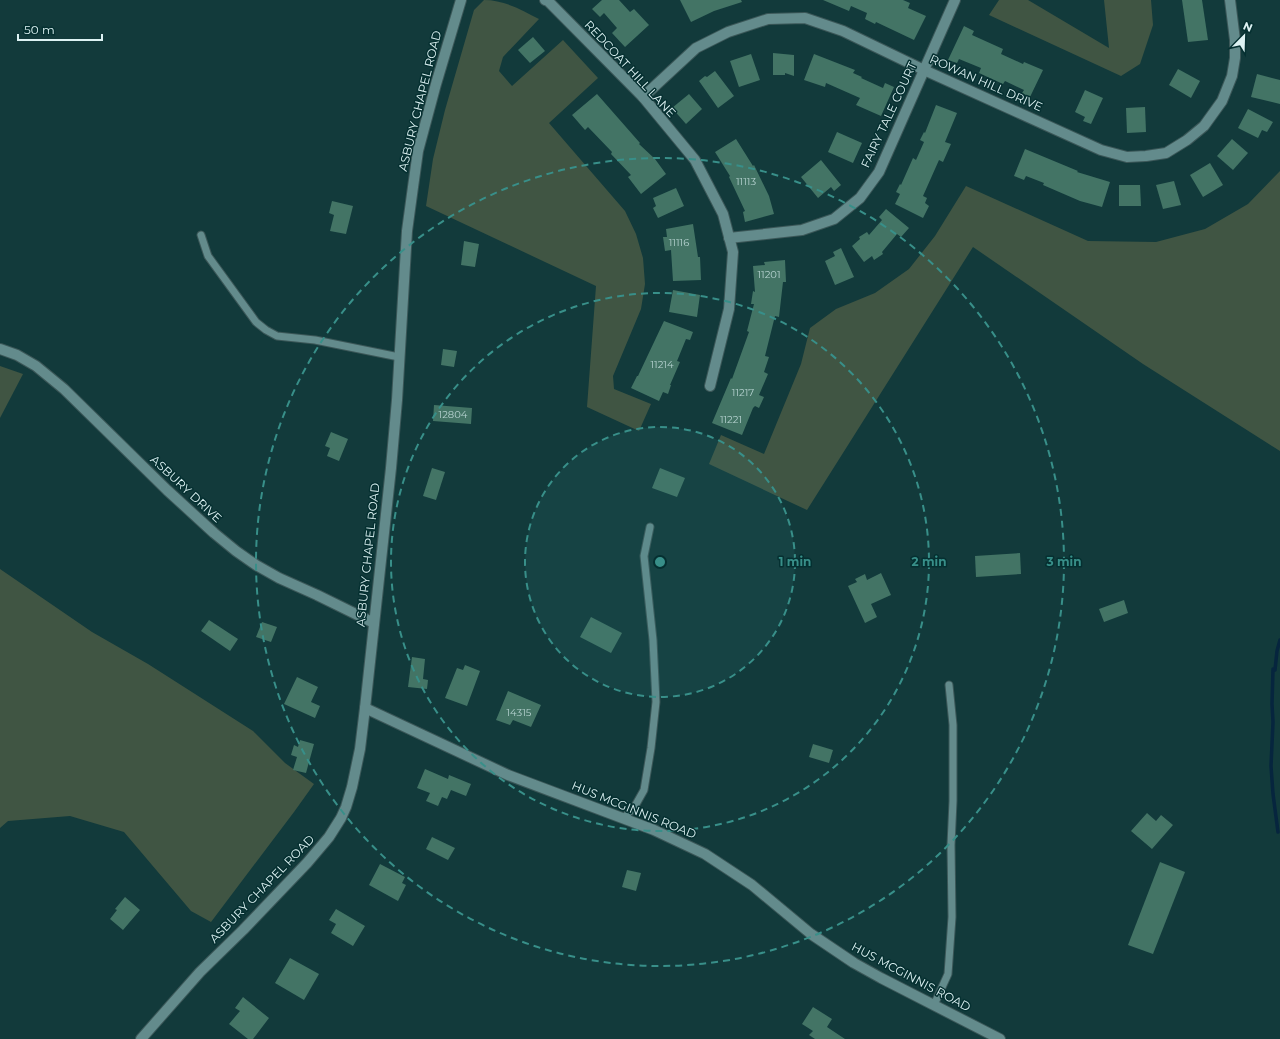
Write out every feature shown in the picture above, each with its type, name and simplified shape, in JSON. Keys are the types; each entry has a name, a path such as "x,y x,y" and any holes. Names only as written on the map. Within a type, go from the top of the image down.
{"street":[{"name":"ASBURY CHAPEL ROAD","path":"141,1039 200,972 243,930 307,863 328,837 341,818 346,807 360,749 365,708 390,468 407,231 418,151 460,0"},
{"name":"REDCOAT HILL LANE","path":"546,0 643,97 695,160 723,214 733,252 729,310 710,386"},
{"name":"FAIRY TALE COURT","path":"730,238 802,230 834,219 860,198 879,172 955,0"},
{"name":"ROWAN HILL DRIVE","path":"643,97 696,48 728,32 768,19 805,18 843,31 924,70 1100,150 1127,157 1166,153 1187,140 1204,126 1222,101 1232,76 1235,58 1235,40 1230,0"},
{"name":"ASBURY DRIVE","path":"0,349 17,355 36,366 64,389 167,490 236,551 279,578 374,623"},
{"name":"HUS MCGINNIS ROAD","path":"365,708 502,772 654,830 705,854 752,885 812,934 839,953 881,978 1000,1039"}],"lane":[{"path":"201,235 208,256 256,322 266,330 277,336 315,340 399,358"},
{"path":"624,818 635,806 644,790 651,748 656,702 653,640 644,556 650,527"},
{"path":"934,1006 948,974 952,917 951,845 954,725 949,685"}],"green space":[{"path":"484,0 491,0 506,4 539,19 503,57 499,71 512,86 563,40 598,78 549,123 625,211 636,234 643,258 645,284 641,309 613,376 614,389 651,404 639,431 587,407 596,286 426,206 433,159 445,110 474,10"},
{"path":"999,0 1028,0 1109,48 1104,0 1151,0 1153,25 1140,64 1121,76 989,15"},
{"path":"1280,171 1280,451 1143,364 973,247 807,510 709,464 721,435 764,454 801,364 810,328 836,309 875,293 909,269 935,236 966,186 1088,241 1156,242 1205,229 1248,204"},
{"path":"0,366 23,374 0,418"},
{"path":"0,569 92,632 148,664 253,731 285,763 314,784 211,922 191,911 124,832 70,816 8,821 0,828"}],"building":[{"path":"602,0 619,0 630,12 634,9 649,25 625,47 612,33 617,28 604,13 600,17 592,9"},
{"path":"680,0 741,0 742,2 714,11 691,22"},
{"path":"823,0 903,0 910,3 908,8 926,16 914,40 876,22 875,24 865,19 867,13 851,6 849,11"},
{"path":"1182,0 1202,0 1208,40 1188,42"},
{"path":"964,26 974,31 972,35 1003,49 1001,54 1023,64 1024,62 1043,70 1030,97 1022,93 1024,90 1005,81 1003,84 979,73 981,68 959,59 957,63 948,60"},
{"path":"533,37 545,51 530,63 518,50"},
{"path":"773,53 794,55 794,76 785,73 785,75 773,75"},
{"path":"751,54 760,80 739,87 730,61"},
{"path":"814,54 855,70 853,73 883,88 885,83 894,87 881,116 856,105 860,98 826,83 825,87 804,80"},
{"path":"1178,69 1200,81 1191,98 1169,85"},
{"path":"715,71 734,96 718,108 699,81"},
{"path":"1257,74 1280,80 1280,104 1251,97"},
{"path":"1085,90 1103,98 1091,124 1083,121 1085,117 1075,112"},
{"path":"597,94 640,143 639,144 655,159 666,174 641,194 628,177 631,175 611,154 612,152 588,127 585,130 572,115"},
{"path":"689,94 702,109 686,124 672,108"},
{"path":"936,105 957,113 945,142 951,144 943,162 939,160 923,196 927,198 925,203 929,206 923,218 895,204 900,194 896,192 900,184 901,185 913,158 916,160 924,142 920,140 924,132 925,133"},
{"path":"1145,107 1146,132 1127,133 1126,108"},
{"path":"1248,109 1273,122 1267,132 1262,130 1258,138 1238,128"},
{"path":"837,132 862,143 853,163 828,152"},
{"path":"736,139 753,166 754,165 769,196 774,214 745,222 743,212 745,211 729,177 730,176 715,152"},
{"path":"1232,139 1248,153 1233,170 1217,156"},
{"path":"1025,149 1078,171 1077,172 1110,182 1102,207 1080,201 1043,185 1044,183 1026,176 1024,180 1014,176"},
{"path":"821,160 841,185 834,191 831,187 818,198 801,177"},
{"path":"1210,163 1223,185 1203,197 1190,175"},
{"path":"1174,181 1181,205 1163,209 1156,185"},
{"path":"1119,185 1140,185 1141,206 1119,206"},
{"path":"676,188 684,206 658,218 653,208 656,206 653,198"},
{"path":"332,201 353,206 346,234 330,231 334,215 329,213"},
{"path":"886,209 909,228 901,237 897,234 882,252 883,254 874,260 872,256 864,262 852,246 860,239 859,237 867,232 869,235 882,220 879,217"},
{"path":"693,224 698,257 700,257 701,280 673,281 671,250 665,251 663,237 667,237 666,229"},
{"path":"464,241 479,244 475,267 461,265"},
{"path":"841,248 854,277 835,285 825,261 835,256 833,252"},
{"path":"785,260 786,282 783,282 779,317 775,316 765,356 769,357 764,372 768,374 759,395 764,397 759,408 755,406 753,408 742,435 712,423 731,378 732,379 749,332 747,331 754,304 751,304 753,291 755,292 753,266 765,265 764,262"},
{"path":"673,290 700,295 697,317 669,312"},
{"path":"664,321 693,332 690,340 686,339 677,361 680,362 670,385 668,394 663,392 659,401 631,388"},
{"path":"443,349 457,351 454,367 441,365"},
{"path":"434,405 472,408 471,424 433,421"},
{"path":"331,432 348,439 339,461 327,456 330,448 325,446"},
{"path":"432,468 445,472 436,500 423,496"},
{"path":"660,468 685,478 677,497 652,488"},
{"path":"1020,553 1021,574 976,577 975,556"},
{"path":"881,573 891,595 871,604 877,617 865,623 848,586 857,582 855,579 865,574 867,580"},
{"path":"1124,600 1128,613 1104,622 1099,609"},
{"path":"591,617 622,633 611,653 580,637"},
{"path":"209,620 238,639 230,651 201,631"},
{"path":"262,622 277,627 271,642 256,637"},
{"path":"412,657 425,659 423,679 428,680 427,689 408,687"},
{"path":"465,665 480,671 467,706 445,698 457,668 463,670"},
{"path":"297,677 318,687 311,702 320,706 315,718 284,704"},
{"path":"508,691 541,705 531,727 513,720 510,725 496,720"},
{"path":"300,740 314,744 306,773 293,770 297,757 291,755 294,745 298,747"},
{"path":"813,744 833,750 829,763 809,757"},
{"path":"425,769 448,779 449,775 471,784 466,796 451,790 447,799 442,797 438,806 426,801 430,793 417,788"},
{"path":"1147,813 1156,821 1161,815 1173,825 1152,849 1131,831"},
{"path":"432,837 455,848 448,860 426,849"},
{"path":"1160,862 1185,872 1153,954 1128,945"},
{"path":"380,864 405,877 402,883 406,885 398,901 369,885"},
{"path":"627,870 641,873 636,891 622,887"},
{"path":"125,897 140,910 123,930 110,919 117,910 115,909"},
{"path":"336,909 365,926 353,946 331,933 336,924 329,920"},
{"path":"290,958 319,974 304,1000 275,983"},
{"path":"243,997 269,1018 253,1039 248,1039 229,1024 240,1011 235,1008"},
{"path":"813,1007 832,1019 827,1027 845,1039 815,1039 809,1035 813,1031 802,1024"}],"waterway":[{"path":"1278,832 1271,766 1273,669 1275,670 1280,640"}]}
